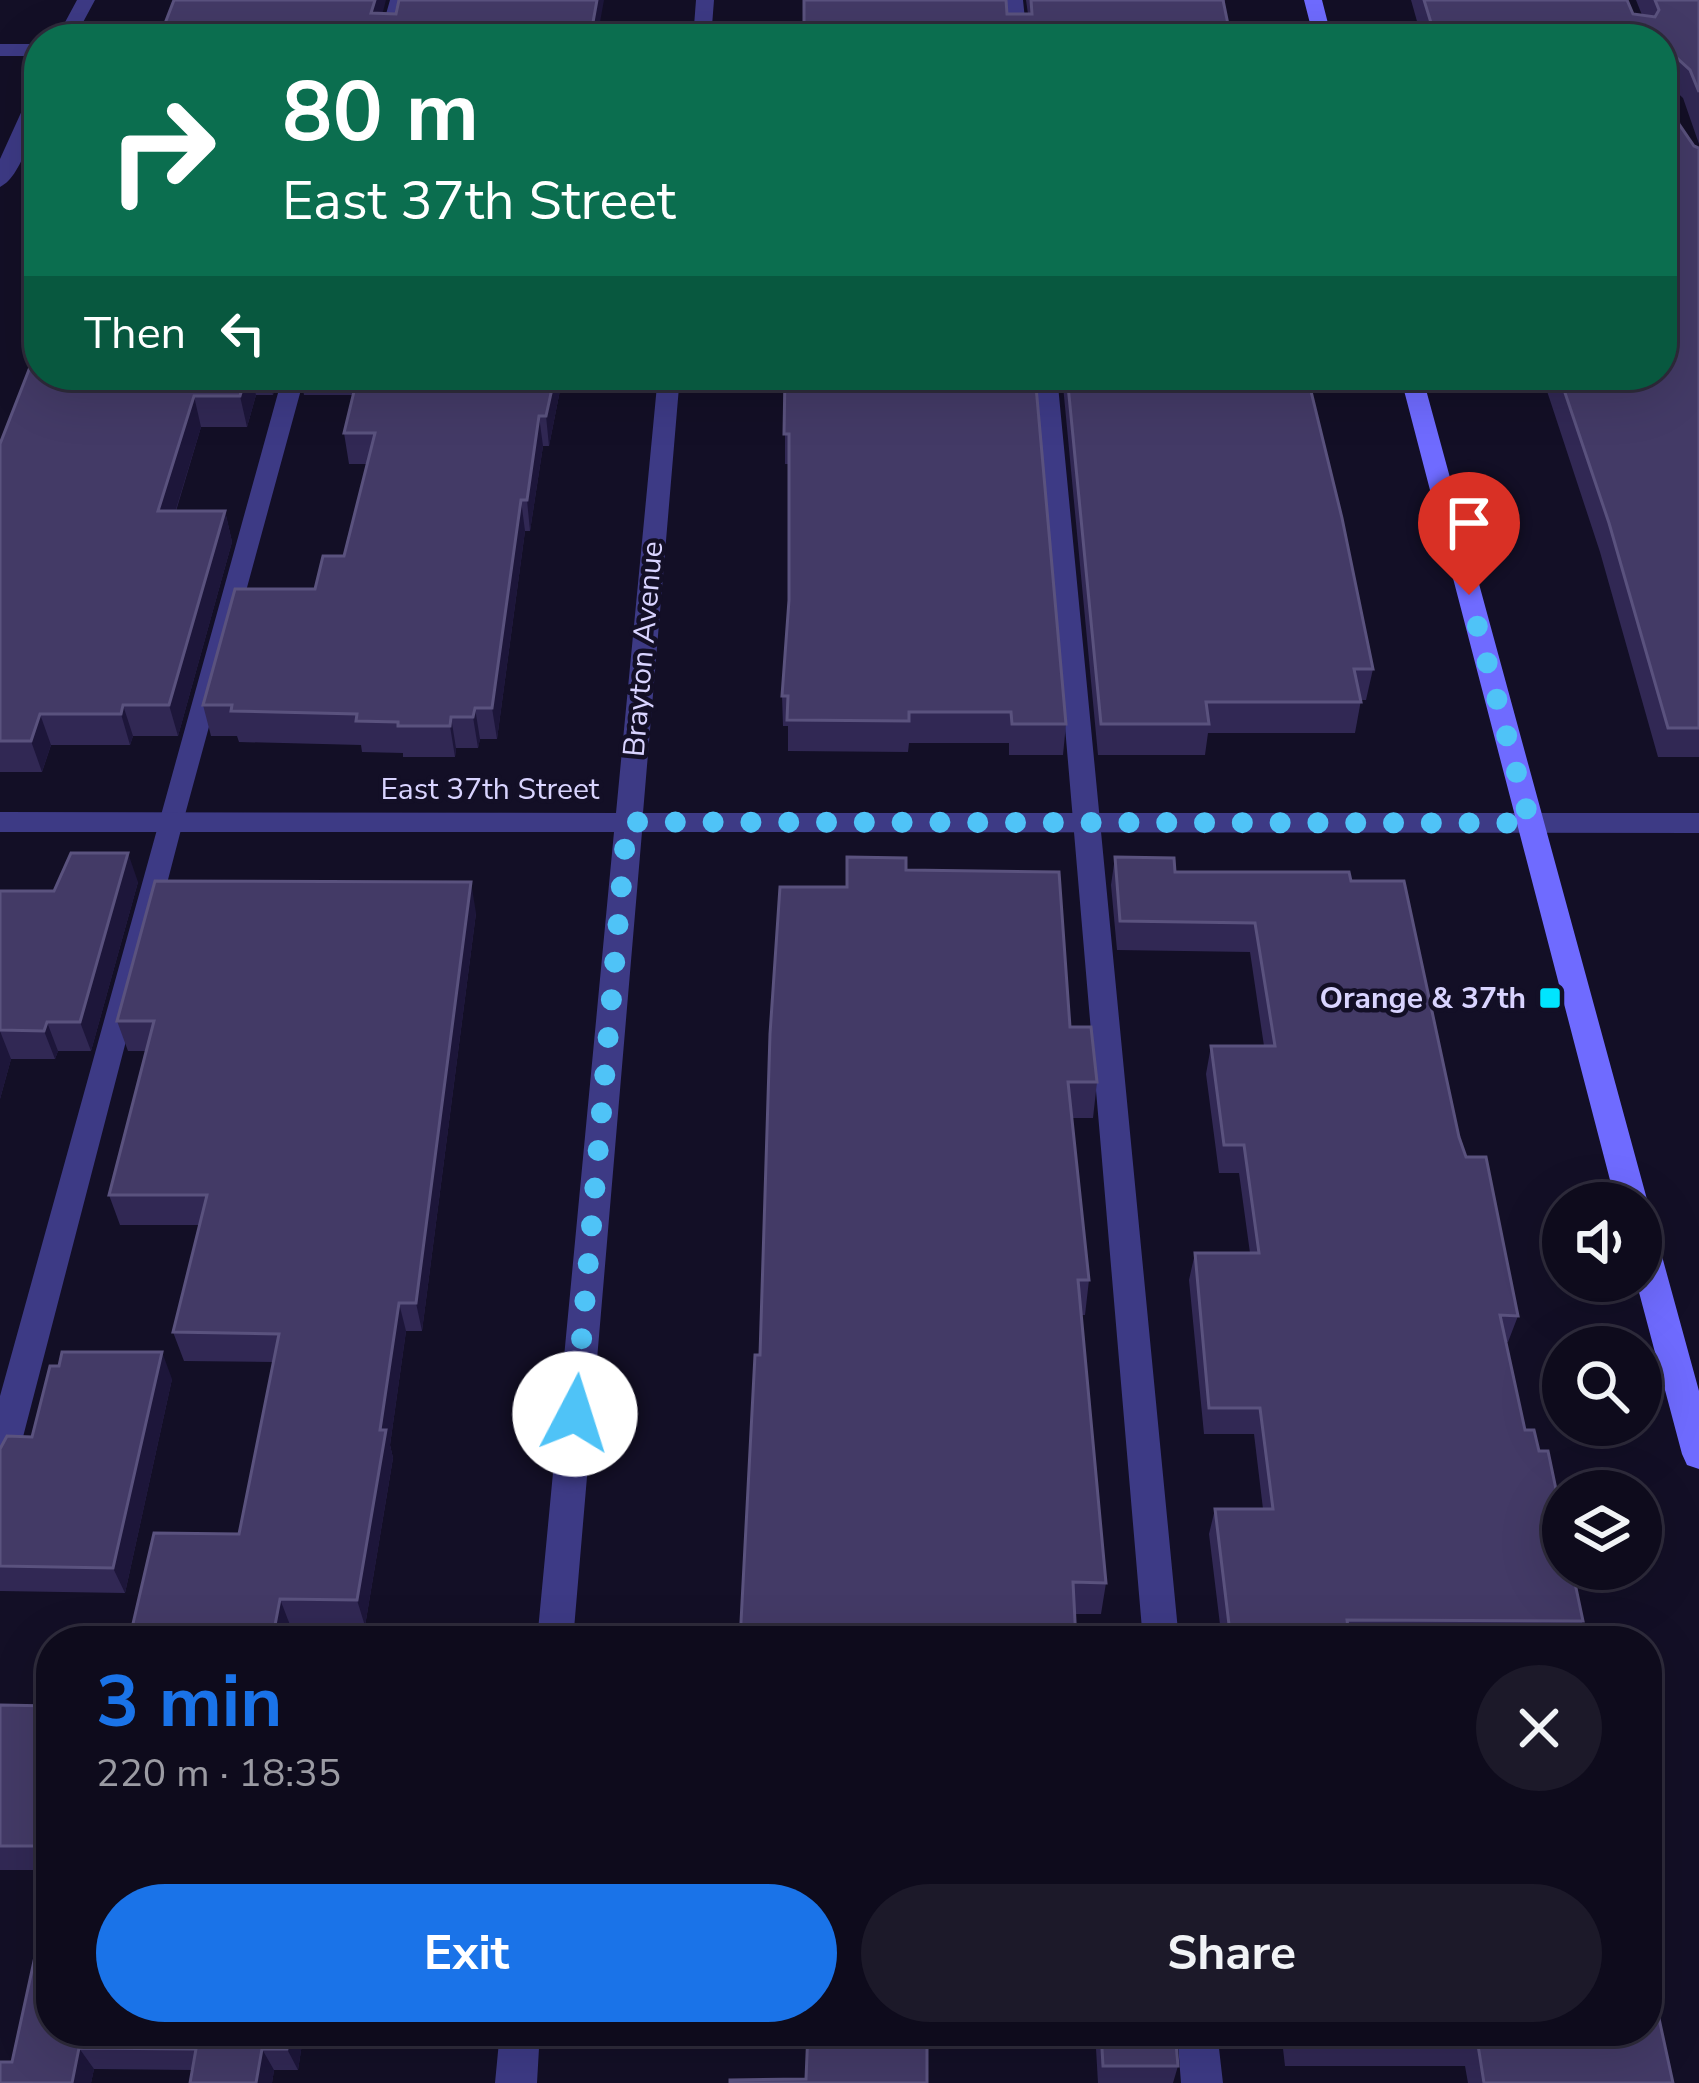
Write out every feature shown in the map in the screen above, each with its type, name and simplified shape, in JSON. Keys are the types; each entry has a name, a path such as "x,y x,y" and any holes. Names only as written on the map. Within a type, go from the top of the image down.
{"street":[{"path":"0,181 24,128"},
{"path":"0,1460 169,822 290,390"},
{"name":"Brayton Avenue","path":"556,1626 668,390"},
{"path":"1047,390 1160,1626"},
{"path":"1415,390 1626,1182"},
{"name":"East 37th Street","path":"0,822 1699,823"},
{"path":"1658,1302 1699,1454"},
{"path":"516,2083 519,2046"},
{"path":"1198,2046 1202,2083"}],"building":[{"path":"174,0 375,0 371,13 396,14 399,0 597,0 593,24 165,24"},
{"path":"804,0 1006,0 1007,14 1032,14 1031,0 1223,0 1228,24 804,24"},
{"path":"1424,0 1627,0 1633,14 1655,17 1659,10 1655,0 1699,0 1699,92 1690,70 1677,58 1677,24 1431,24"},
{"path":"1677,118 1699,148 1699,728 1668,728 1609,523 1564,390 1677,390"},
{"path":"24,382 24,390 242,390 240,396 194,396 158,511 225,511 169,705 123,705 121,714 40,714 31,741 0,741 0,444"},
{"path":"354,390 552,390 546,416 539,416 527,500 521,500 492,708 475,708 473,717 451,717 450,726 398,726 398,722 356,721 357,714 231,711 232,705 203,705 235,589 315,589 323,556 344,556 375,433 344,433"},
{"path":"785,390 1036,390 1066,724 1012,724 1011,712 909,712 909,721 787,720 788,696 782,696 789,600 789,434 784,434"},
{"path":"1068,390 1311,390 1373,669 1354,669 1361,702 1206,702 1209,724 1101,724"},
{"path":"71,853 128,853 80,1022 47,1022 44,1031 0,1030 0,891 54,891"},
{"path":"847,857 906,858 906,870 1059,872 1070,1027 1091,1027 1097,1082 1068,1082 1089,1280 1078,1280 1106,1583 1073,1582 1075,1626 741,1626 755,1355 760,1355 770,1034 780,887 847,887"},
{"path":"1115,857 1174,858 1175,872 1349,872 1351,881 1404,881 1459,1137 1466,1157 1486,1157 1518,1316 1500,1315 1525,1430 1534,1430 1539,1451 1548,1451 1552,1470 1542,1470 1542,1590 1576,1590 1583,1621 1347,1620 1348,1626 1229,1626 1215,1509 1273,1509 1260,1408 1209,1408 1195,1253 1259,1253 1244,1145 1224,1145 1211,1046 1275,1046 1255,923 1120,921"},
{"path":"155,881 471,882 416,1303 399,1303 380,1430 386,1430 357,1600 280,1599 275,1626 132,1626 154,1533 239,1534 279,1334 173,1332 207,1195 109,1195 154,1021 117,1021"},
{"path":"62,1352 162,1352 113,1568 0,1566 0,1449 7,1436 32,1437 50,1366 59,1366"},
{"path":"0,1705 36,1706 36,1846 0,1846"},
{"path":"36,1952 36,2046 288,2046 262,2049 256,2083 190,2083 196,2049 79,2048 72,2083 0,2083 0,2062 12,2062"},
{"path":"1662,2032 1673,2083 1484,2083 1478,2046 1662,2046"},
{"path":"807,2046 927,2046 927,2083 730,2083 806,2079"},
{"path":"1102,2046 1176,2046 1178,2066 1103,2066"}],"place":[{"name":"Orange & 37th","path":"1550,998"}],"route":[{"path":"575,1414 627,822 1530,823 1469,595"}]}
